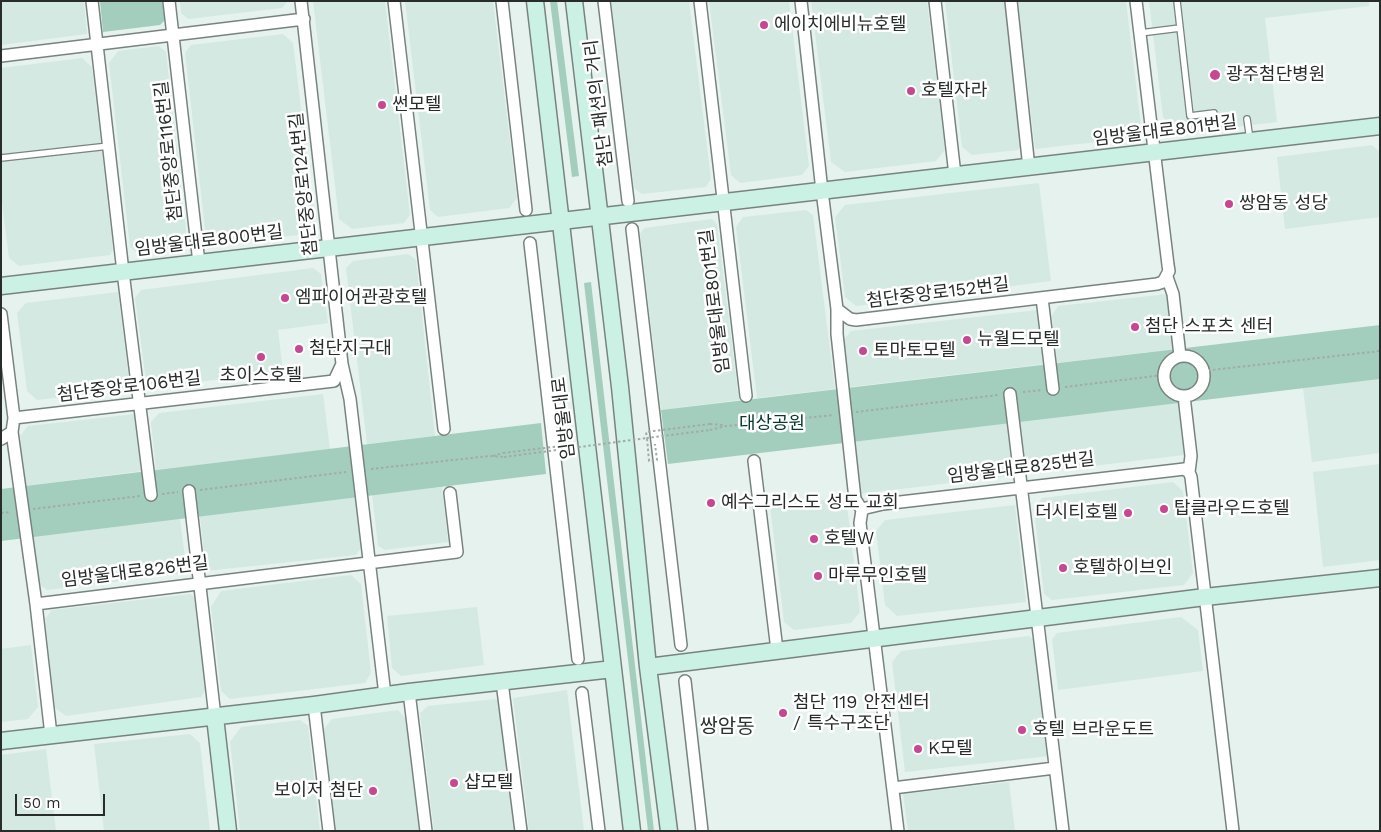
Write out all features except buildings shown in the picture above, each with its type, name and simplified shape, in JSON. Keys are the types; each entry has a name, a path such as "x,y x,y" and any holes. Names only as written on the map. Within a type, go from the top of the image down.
{"street":[{"path":"92,1 151,495"},
{"name":"첨단중앙로116번길","path":"169,1 199,263"},
{"name":"첨단중앙로124번길","path":"301,1 342,364 350,399 370,563"},
{"path":"394,1 444,429"},
{"path":"502,1 526,210"},
{"name":"임방울대로","path":"535,1 632,831"},
{"path":"574,1 620,387 648,667 670,831"},
{"name":"첨단 패션의 거리","path":"604,1 628,201"},
{"path":"700,1 724,202"},
{"path":"801,1 837,309 837,334 845,413 855,498 862,510 860,523 898,831"},
{"path":"935,1 955,175"},
{"path":"1011,1 1029,168"},
{"path":"1136,1 1169,271 1166,277 1173,294 1180,356"},
{"path":"1,56 304,20"},
{"name":"임방울대로801번길","path":"600,215 1029,168 1154,151 1380,126"},
{"name":"임방울대로801번길","path":"724,202 746,396"},
{"name":"임방울대로800번길","path":"1,286 600,215"},
{"path":"632,229 681,645"},
{"path":"530,243 578,659"},
{"name":"첨단중앙로152번길","path":"837,309 850,319 856,320 1157,284 1163,282 1166,277"},
{"path":"1042,298 1053,389"},
{"path":"1,314 14,418 12,432 36,604 51,735"},
{"path":"1180,356 1193,357 1201,365 1203,371 1204,376 1200,387 1191,394 1184,396 1170,391 1164,381 1163,375 1167,364 1180,356"},
{"name":"첨단중앙로106번길","path":"14,418 334,381 342,364"},
{"path":"1010,394 1063,831"},
{"path":"1184,396 1191,456 1189,472 1233,831"},
{"path":"1,439 12,432"},
{"path":"754,461 777,650"},
{"name":"임방울대로825번길","path":"862,510 877,505 1184,469 1189,472"},
{"path":"189,491 228,831"},
{"name":"임방울대로826번길","path":"36,604 457,552 450,493"},
{"path":"370,563 385,695"},
{"path":"648,667 1205,597 1380,578"},
{"path":"1,741 613,669"},
{"path":"685,681 702,831"},
{"path":"502,682 521,831"},
{"path":"409,692 426,831"},
{"path":"582,693 598,831"},
{"path":"314,705 329,831"},
{"path":"893,788 1055,768"}],"lane":[{"path":"1177,1 1190,116 1214,114"},
{"path":"1140,33 1180,28"},
{"path":"1247,120 1250,141"},
{"path":"1,158 109,146"}],"path":[{"path":"1203,371 1380,351"},
{"path":"490,456 504,457 710,430 726,426 1163,375"},
{"path":"655,444 657,460 650,461 646,432 710,424 726,426"},
{"path":"559,443 558,430 568,429 570,448"},
{"path":"1,513 570,445"}],"shaded area":[{"path":"1,1 84,1 87,34 1,45"},
{"path":"180,1 287,2 282,8 188,19 181,13"},
{"path":"313,1 385,1 410,215 404,223 352,229 339,219"},
{"path":"405,1 493,1 517,198 509,208 438,217 430,210"},
{"path":"611,1 689,1 711,179 706,187 642,194 634,188"},
{"path":"709,1 789,1 809,166 802,175 740,183 731,175"},
{"path":"811,1 927,1 945,150 936,161 845,172 831,162"},
{"path":"945,1 1005,1 1021,146 1018,150 972,155 962,147"},
{"path":"1018,1 1126,1 1141,126 1131,138 1035,149"},
{"name":"광주첨단병원","path":"1149,1 1369,1 1369,6 1265,18 1277,122 1179,134 1163,117"},
{"path":"283,34 293,43 315,223 306,234 215,245 206,238 185,53 191,45"},
{"path":"159,46 166,52 187,240 179,250 139,254 130,247 109,63 118,51"},
{"path":"82,58 92,67 113,249 110,255 19,266 9,258 1,195 1,68"},
{"path":"1372,145 1380,152 1380,217 1285,229 1277,157"},
{"path":"1039,183 1051,281 856,306 845,297 835,217 845,205"},
{"path":"806,210 813,215 835,389 757,398 736,227 743,217"},
{"path":"712,219 717,224 739,400 661,410 640,234 644,228"},
{"path":"408,254 416,260 435,436 367,444 346,268 353,261"},
{"path":"313,268 321,274 328,323 278,330 283,372 147,388 135,298 141,290"},
{"path":"118,292 130,389 37,400 27,391 17,313 26,303"},
{"path":"1167,294 1174,349 1057,363 1052,315 1058,306"},
{"path":"1038,310 1045,364 850,387 844,340 851,331"},
{"path":"1380,379 1380,453 1312,462 1303,388"},
{"path":"323,394 330,449 156,470 151,422 159,413"},
{"path":"1178,403 1184,455 859,494 852,442"},
{"path":"135,414 141,471 26,486 20,436 28,426"},
{"path":"1380,464 1380,560 1323,567 1313,472"},
{"path":"1173,482 1183,491 1193,573 1184,585 1052,600 1044,594 1034,509 1042,498"},
{"path":"442,487 448,542 385,550 378,546 372,495"},
{"path":"355,497 361,548 356,555 206,571 200,516"},
{"path":"846,497 860,612 851,623 794,630 784,622 770,506"},
{"path":"1015,505 1026,602 897,616 885,605 876,531 885,520"},
{"path":"180,519 187,573 47,590 39,584 33,537"},
{"path":"351,575 361,584 371,673 365,683 230,699 221,691 211,607 221,591"},
{"path":"191,594 194,597 205,691 201,697 66,716 55,708 45,619 52,610"},
{"path":"477,607 484,665 401,676 392,668 387,616"},
{"path":"1181,617 1198,630 1203,671 1058,690 1052,639 1057,633"},
{"path":"1029,636 1036,642 1049,756 905,772 892,662 901,651"},
{"path":"31,645 38,707 28,719 1,722 1,649"},
{"path":"567,690 584,831 529,831 513,698"},
{"path":"496,699 500,702 515,831 434,831 420,713 428,706"},
{"path":"398,710 406,719 419,831 335,831 324,729 332,719"},
{"path":"300,720 308,726 320,831 240,831 230,742 241,727"},
{"path":"190,734 200,743 210,831 104,831 94,744"},
{"path":"46,749 56,831 1,831 1,755"},
{"path":"1009,782 1015,831 908,831 903,794"}],"green space":[{"path":"100,1 162,1 165,20 160,25 103,32"},
{"path":"550,1 557,1 579,176 572,177"},
{"path":"591,282 654,831 648,831 584,283"},
{"name":"대상공원","path":"1380,325 1380,379 668,464 661,410"},
{"path":"541,423 546,474 1,541 1,489"}],"place":[{"name":"에이치에비뉴호텔","path":"764,25"},
{"name":"광주첨단병원","path":"1215,75"},
{"name":"호텔자라","path":"911,91"},
{"name":"썬모텔","path":"382,105"},
{"name":"쌍암동 성당","path":"1229,204"},
{"name":"엠파이어관광호텔","path":"285,298"},
{"name":"첨단 스포츠 센터","path":"1135,327"},
{"name":"뉴월드모텔","path":"967,340"},
{"name":"첨단지구대","path":"299,349"},
{"name":"토마토모텔","path":"863,351"},
{"name":"초이스호텔","path":"261,357"},
{"name":"예수그리스도 성도 교회","path":"711,503"},
{"name":"탑클라우드호텔","path":"1164,509"},
{"name":"더시티호텔","path":"1128,513"},
{"name":"호텔W","path":"814,539"},
{"name":"호텔하이브인","path":"1063,568"},
{"name":"마루무인호텔","path":"818,576"},
{"name":"첨단 119 안전센터 / 특수구조단","path":"783,713"},
{"name":"호텔 브라운도트","path":"1022,730"},
{"name":"K모텔","path":"918,749"},
{"name":"샵모텔","path":"454,783"},
{"name":"보이저 첨단","path":"373,791"}],"district":[{"name":"쌍암동","path":"727,727"}]}
